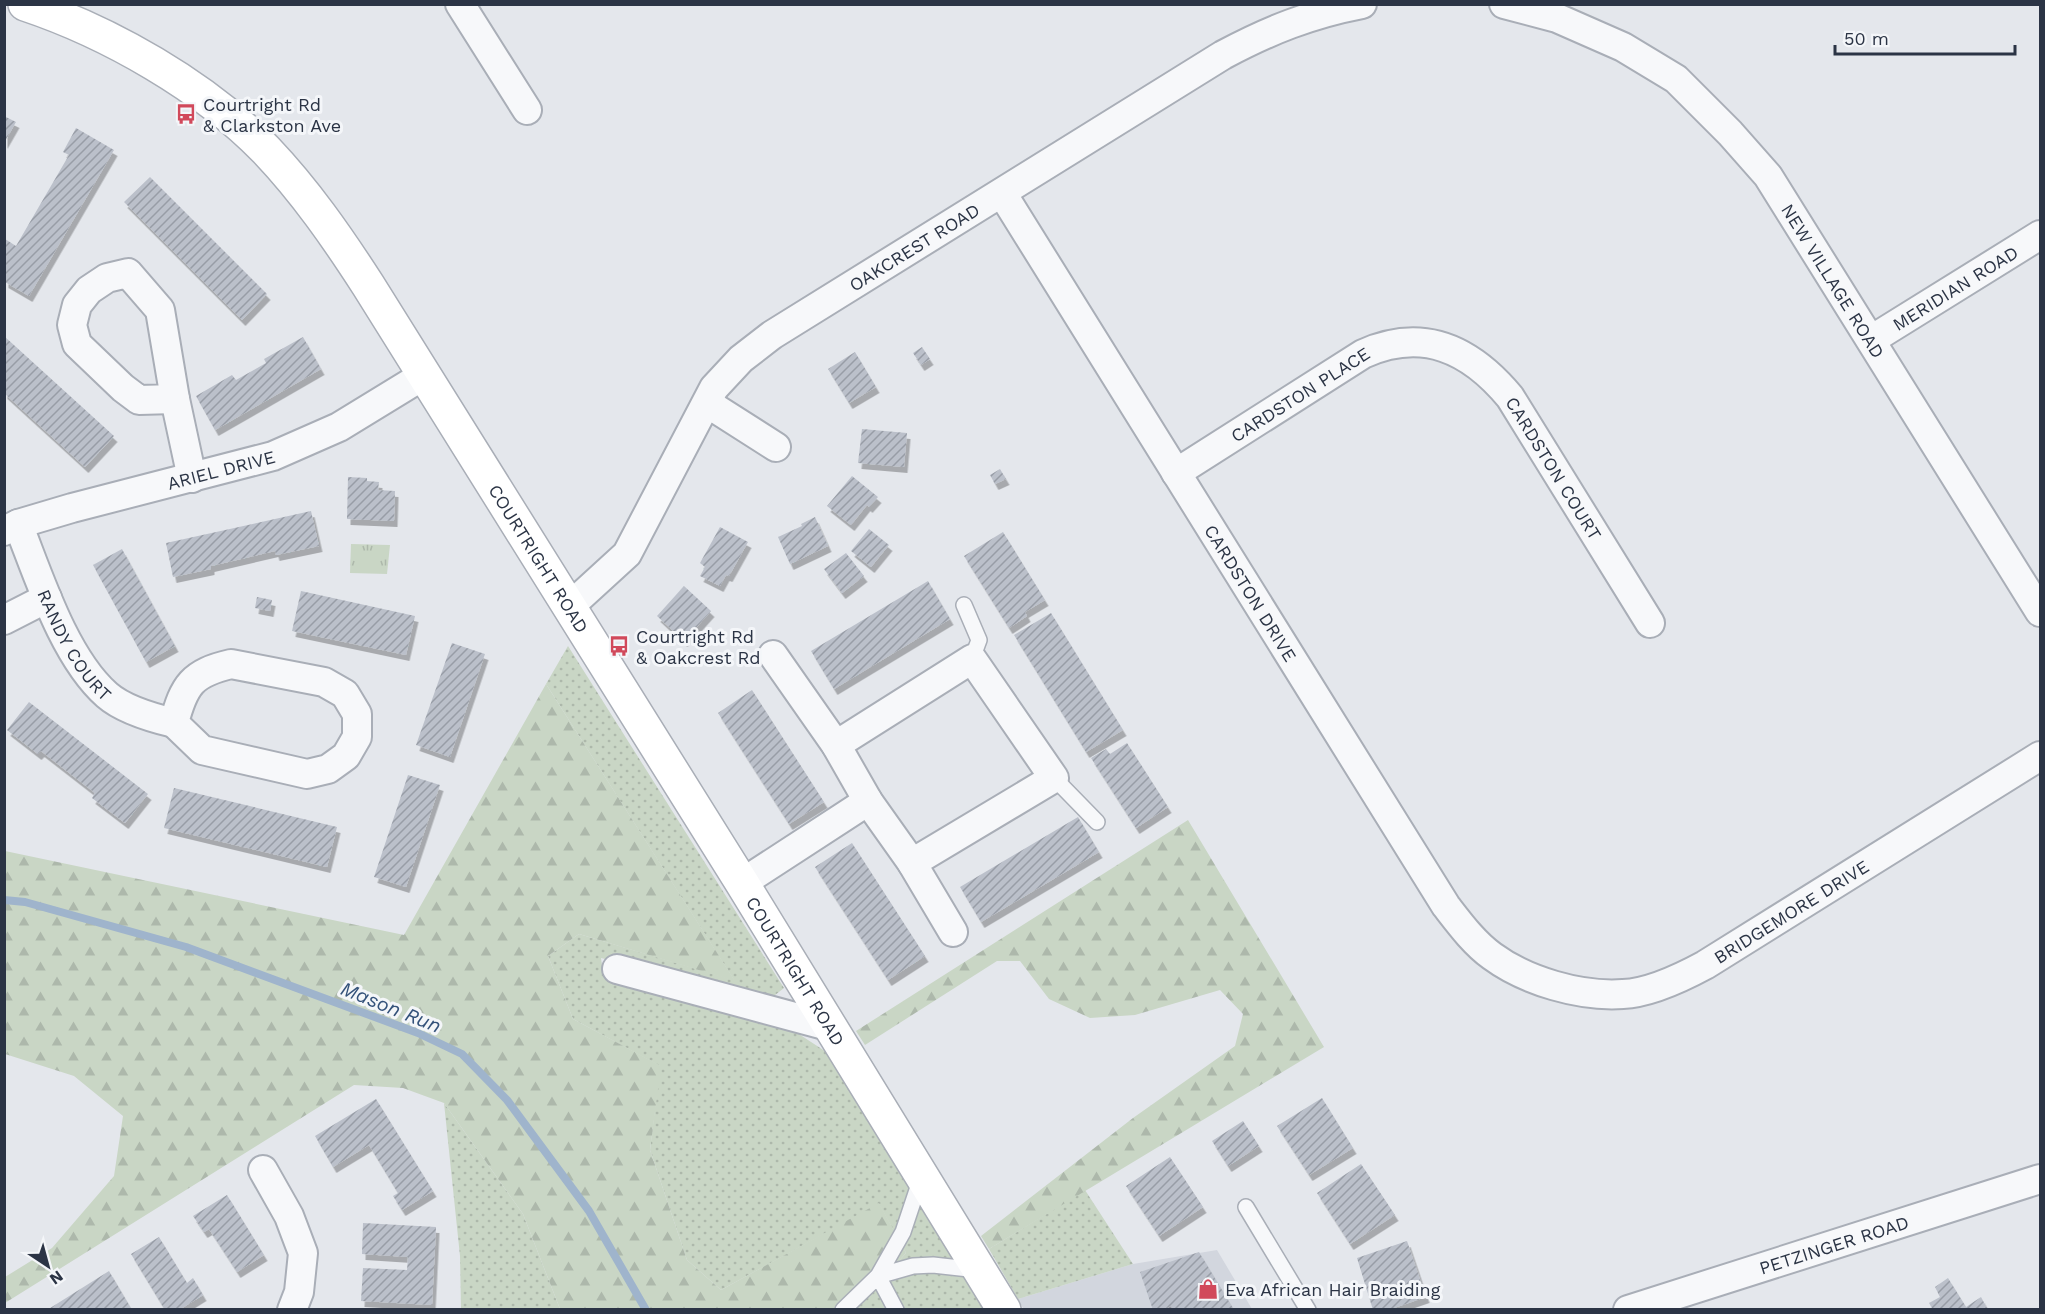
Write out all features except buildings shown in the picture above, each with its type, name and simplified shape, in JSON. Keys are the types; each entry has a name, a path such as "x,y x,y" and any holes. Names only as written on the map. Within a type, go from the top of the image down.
{"street":[{"name":"COURTRIGHT ROAD","path":"25,4 64,10 95,32 162,70 215,107 264,148 313,205 344,247 742,883 1004,1310"},
{"path":"460,4 527,110"},
{"name":"OAKCREST ROAD","path":"569,607 627,554 714,388 741,359 772,335 1223,55 1264,33 1302,18 1362,4"},
{"path":"1504,4 1559,11"},
{"name":"NEW VILLAGE ROAD","path":"1559,11 1676,79 1730,133 1768,176 2040,612"},
{"name":"CARDSTON DRIVE","path":"1002,193 1446,906 1467,934 1492,956 1520,973"},
{"name":"MERIDIAN ROAD","path":"1871,340 2040,235"},
{"path":"175,399 139,400 123,388 77,344 72,325 76,305 89,290 107,278 128,273 160,310 175,399 192,478"},
{"name":"CARDSTON PLACE","path":"1176,473 1363,354 1379,347 1397,344 1416,342 1432,344"},
{"name":"CARDSTON COURT","path":"1432,344 1457,352 1476,363 1495,378 1510,397 1650,623"},
{"name":"ARIEL DRIVE","path":"11,528 72,508 273,456 339,427 424,375"},
{"path":"706,404 776,447"},
{"name":"RANDY COURT","path":"11,528 80,664 108,696 146,716 174,723 202,750 307,774 328,769 346,756 357,737 357,714 345,694 324,682 231,664 209,669 191,682 180,701 174,723"},
{"path":"4,620 47,598"},
{"path":"772,654 836,745 868,801 912,863 953,932"},
{"path":"836,745 972,659 1054,778 912,863"},
{"name":"BRIDGEMORE DRIVE","path":"1520,973 1553,985 1594,993 1624,994 1680,978 1725,953 2040,756"},
{"path":"742,883 868,801"},
{"path":"617,969 828,1026"},
{"path":"262,1170 289,1216 303,1253 299,1292 292,1310"},
{"name":"PETZINGER ROAD","path":"1628,1310 1677,1302 2040,1179"}],"lane":[{"path":"964,605 979,640 972,659"},
{"path":"1054,778 1096,822"},
{"path":"843,1310 878,1276 903,1232 922,1174"},
{"path":"1246,1207 1308,1310"},
{"path":"878,1276 913,1266 933,1265 980,1270"},
{"path":"878,1276 896,1310"}],"shaded area":[{"path":"1217,1250 1252,1309 1024,1310 1018,1299 1133,1264"}],"green space":[{"path":"351,544 390,545 387,574 350,573"},
{"path":"568,646 784,988 770,999 601,958 603,973 782,1023 834,1057 987,1309 856,1309 906,1253 879,1204 721,1290 687,1260 650,1150 660,1066 573,1019 548,956 579,934 734,980 546,684"},
{"path":"546,684 735,981 579,934 548,956 573,1019 661,1066 650,1150 687,1260 721,1290 879,1203 906,1253 856,1309 560,1309 523,1214 444,1103 403,1088 354,1085 5,1303 5,1277 52,1248 114,1176 123,1116 74,1076 5,1054 5,851 404,935"},
{"path":"1188,820 1324,1047 989,1249 981,1236 1133,1118 1235,1046 1243,1014 1220,990 1135,1015 1090,1018 1049,999 1020,961 997,961 865,1045 856,1031"},
{"path":"444,1103 523,1214 560,1309 461,1309 460,1256"},
{"path":"1085,1190 1133,1264 1018,1299 989,1249"}],"waterway":[{"name":"Mason Run","path":"4,900 25,902 186,947 418,1033 462,1054 507,1100 589,1211 646,1310"}],"place":[{"name":"Courtright Rd & Clarkston Ave","path":"186,114"},
{"name":"Courtright Rd & Oakcrest Rd","path":"619,646"},
{"name":"Eva African Hair Braiding","path":"1208,1289"}]}
